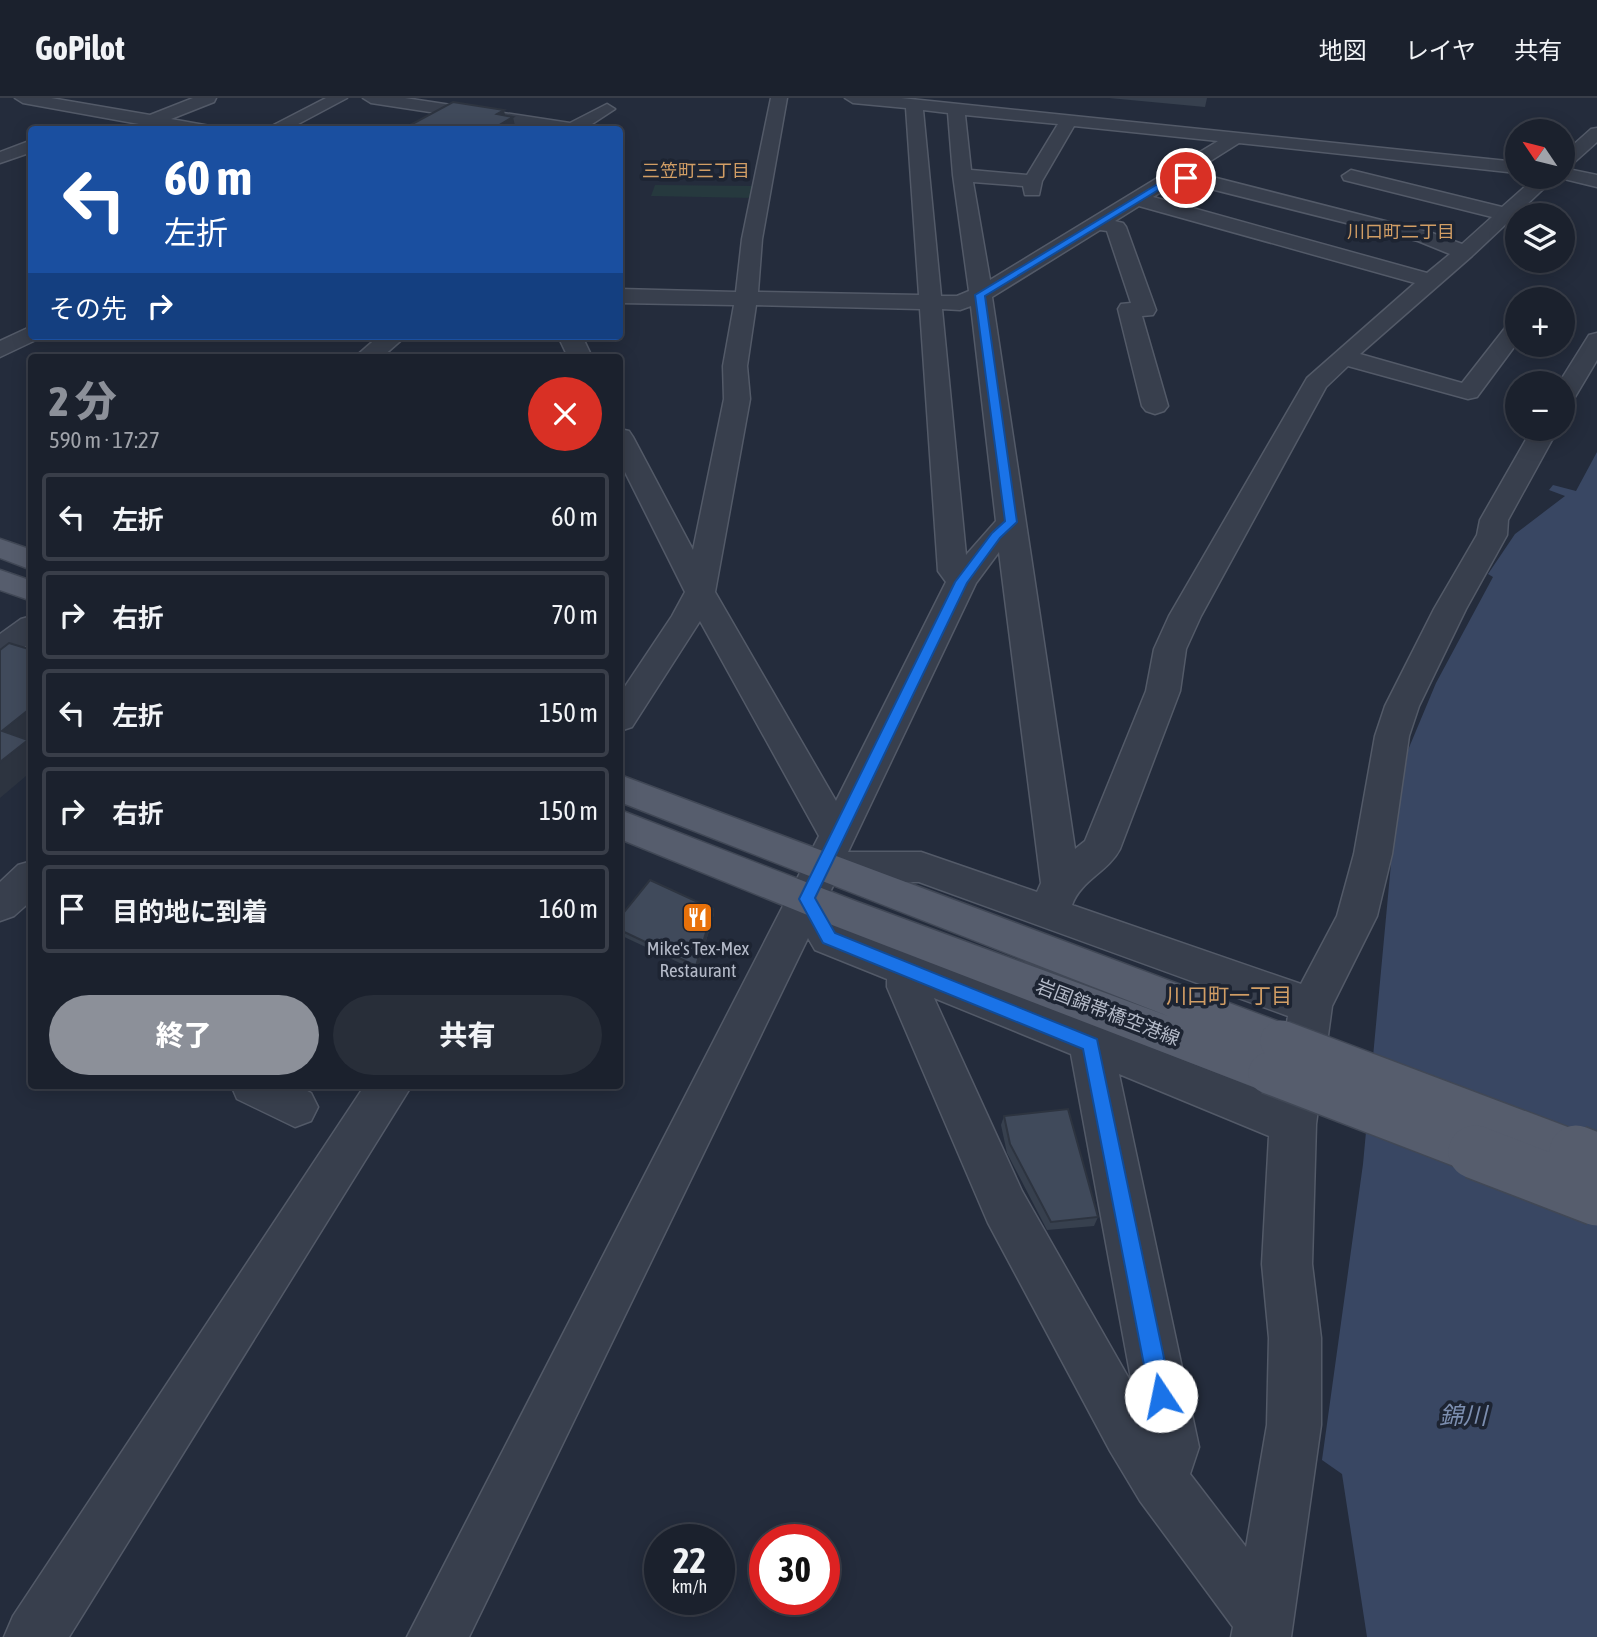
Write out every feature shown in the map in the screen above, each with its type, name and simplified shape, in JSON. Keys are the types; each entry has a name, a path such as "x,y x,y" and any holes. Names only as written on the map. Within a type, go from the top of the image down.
{"main road":[{"path":"0,548 28,559"},
{"path":"0,579 28,590"},
{"name":"岩国錦帯橋空港線","path":"623,789 822,867 1275,1057 1597,1199"},
{"name":"岩国錦帯橋空港線","path":"623,825 822,867"},
{"name":"岩国錦帯橋空港線","path":"1275,1057 1597,1160"}],"street":[{"path":"23,98 49,100 177,126"},
{"path":"141,126 208,98"},
{"path":"280,126 339,98"},
{"path":"371,98 445,105 555,126"},
{"path":"417,122 445,105 471,98"},
{"path":"623,714 687,617 700,592 737,399 735,366 752,239 779,98"},
{"path":"853,98 1505,166"},
{"path":"11,115 49,100"},
{"path":"81,125 142,102"},
{"path":"576,126 610,104"},
{"path":"602,126 610,104"},
{"path":"914,105 953,571 961,582"},
{"path":"958,109 956,112 962,176 972,226 1011,522 1055,899"},
{"path":"962,176 1033,186 1068,122"},
{"path":"1575,152 1597,133"},
{"path":"623,296 960,303 980,295 1234,139"},
{"path":"0,158 28,147"},
{"path":"1177,175 1218,183 1412,234 1465,252"},
{"path":"1351,176 1505,214"},
{"path":"1575,176 1597,181"},
{"path":"1260,178 1482,236"},
{"path":"1518,203 1534,189"},
{"path":"1137,199 1430,280"},
{"path":"1055,899 1101,849 1163,691 1170,649 1185,616 1316,383 1505,215"},
{"path":"1097,223 1116,227 1137,310 1155,406"},
{"path":"0,335 28,320"},
{"path":"0,350 28,335"},
{"path":"371,354 389,340"},
{"path":"1575,377 1597,340"},
{"path":"1343,357 1468,392 1505,343"},
{"path":"1262,1628 1294,1425 1295,1338 1287,1264 1293,1124 1299,1068 1311,1006 1357,916 1373,854 1392,736 1402,706 1450,608 1492,535 1494,520 1538,441"},
{"path":"623,443 700,592 822,867 829,938 1293,1124"},
{"path":"437,1637 822,867 961,582 988,545 1011,522"},
{"path":"0,628 19,614 28,611"},
{"path":"0,649 28,629"},
{"path":"822,867 921,867 1055,899 1311,1006"},
{"path":"0,905 28,880"},
{"path":"907,970 908,987 1005,1207 1129,1432 1262,1628"},
{"path":"1091,1045 1171,1447 1160,1481"},
{"path":"261,1089 295,1107"},
{"path":"34,1637 387,1089"}],"green space":[{"path":"655,185 757,186 754,198 651,196"}],"water":[{"name":"錦川","path":"1597,452 1597,1637 1367,1637 1342,1474 1322,1460 1363,1164 1392,853 1408,750 1436,683 1493,577 1488,574 1515,534 1565,496 1549,490 1553,485 1576,491"}],"building":[{"path":"453,102 504,110 497,114 513,117 498,126 408,126"},
{"path":"9,643 28,649 28,710 2,731 28,740 0,762 0,650"},
{"path":"650,880 713,909 696,966 623,931 623,913"},
{"path":"1068,1109 1098,1217 1051,1222 1010,1144 1004,1116"}],"place":[{"name":"Mike's Tex-Mex Restaurant","path":"698,917"}],"district":[{"name":"三笠町三丁目","path":"696,171"},
{"name":"川口町二丁目","path":"1401,232"},
{"name":"川口町一丁目","path":"1229,996"}],"route":[{"path":"1161,1396 1091,1045 829,938 807,899 961,582 996,536 1011,522 980,295 1177,175 1186,178"}]}
